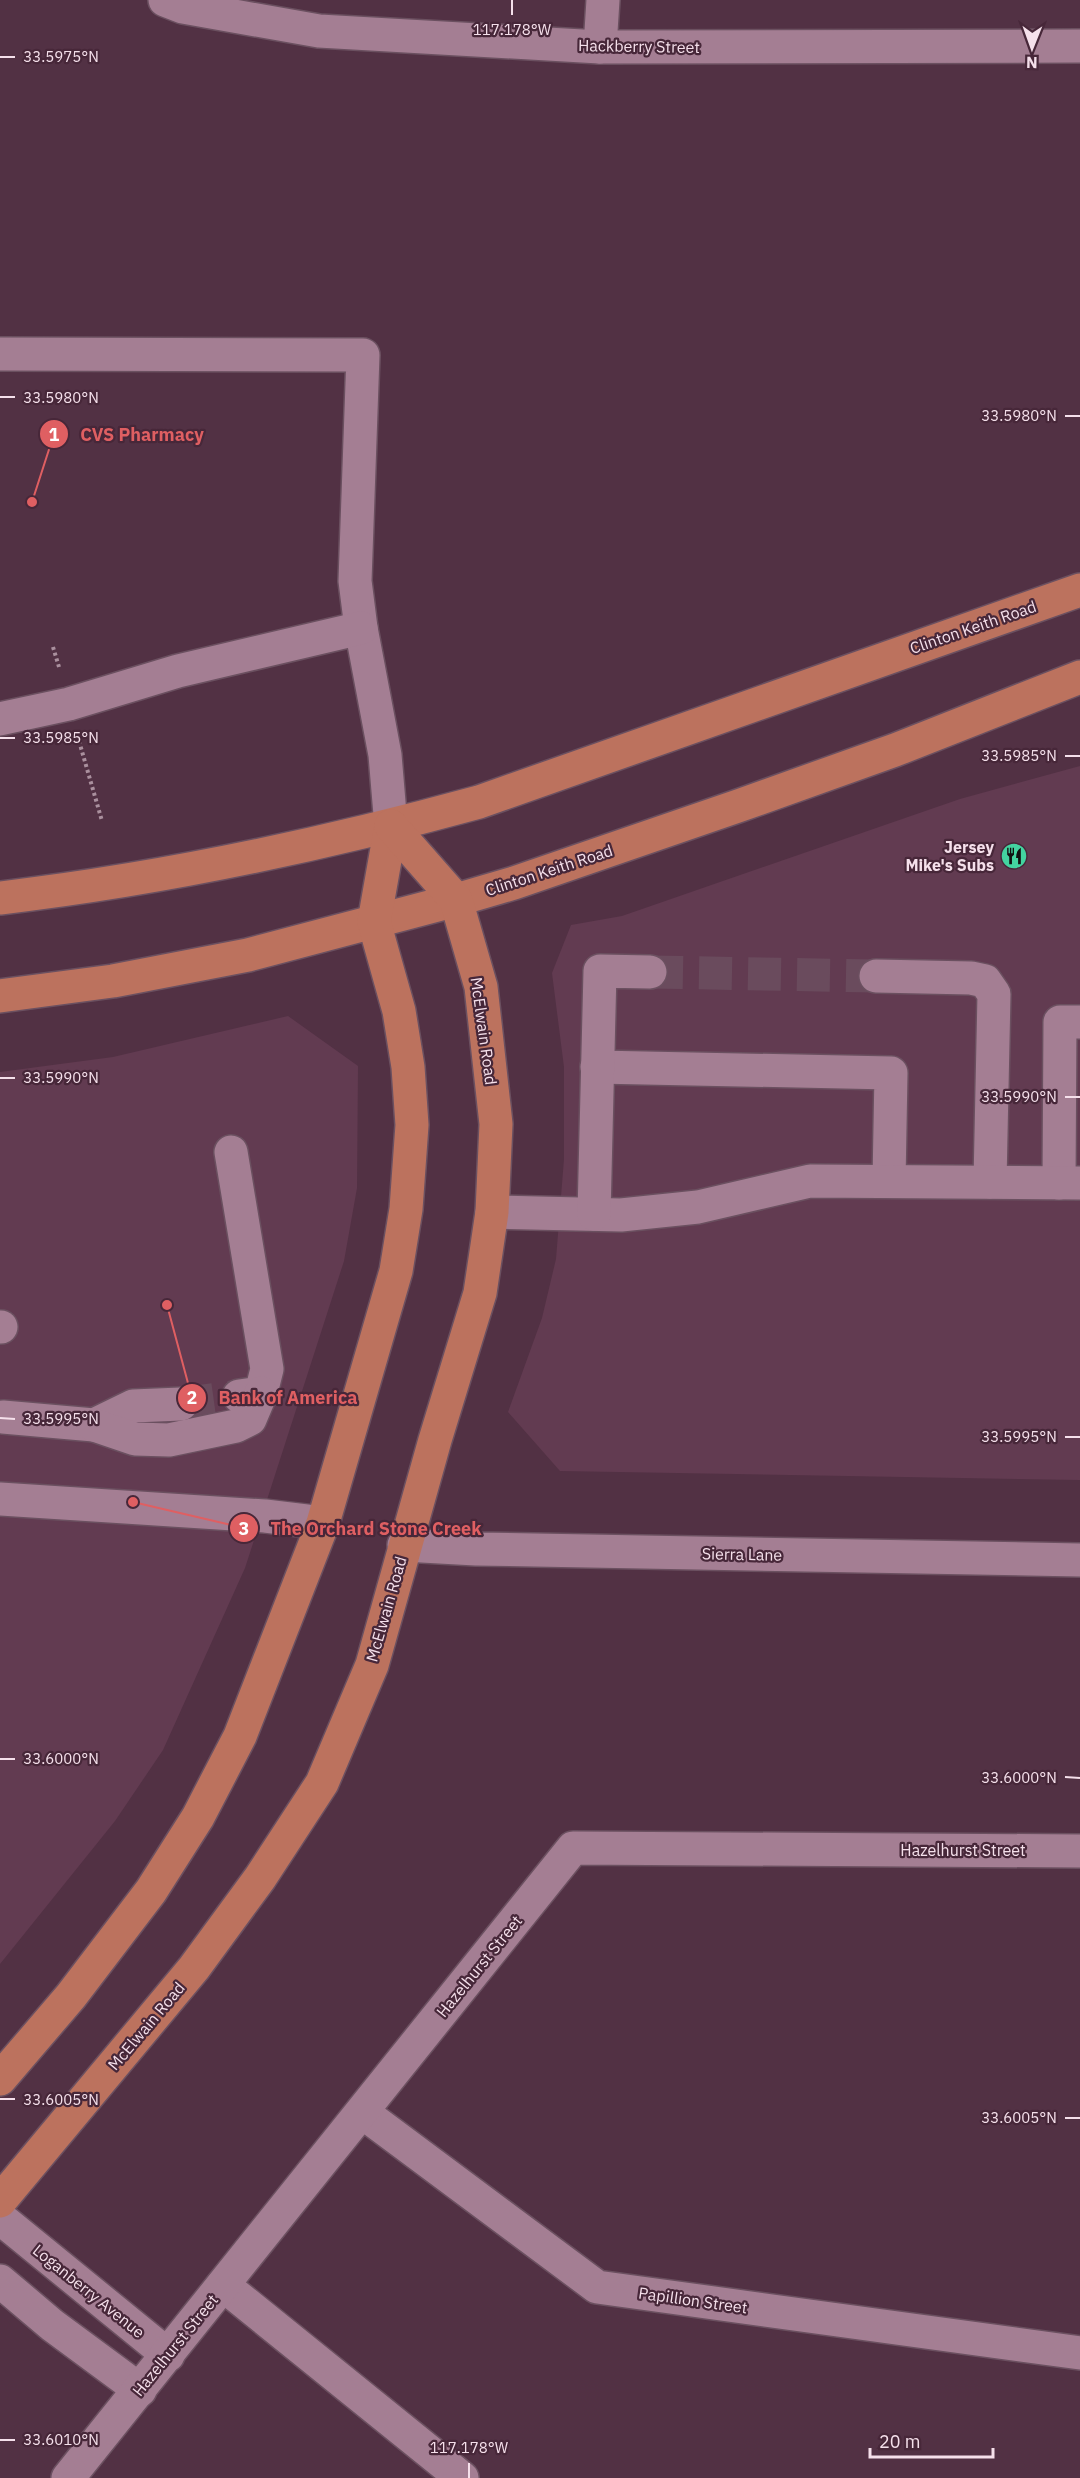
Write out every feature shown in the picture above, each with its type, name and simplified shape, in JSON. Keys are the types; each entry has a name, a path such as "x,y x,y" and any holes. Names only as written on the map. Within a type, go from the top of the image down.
{"main road":[{"name":"Clinton Keith Road","path":"0,898 68,890 176,872 391,826 479,802 1080,590"},
{"name":"Clinton Keith Road","path":"0,996 113,981 248,955 456,900 570,864 895,750 1080,677"},
{"name":"McElwain Road","path":"3,2216 194,1968 260,1878 322,1784 372,1665 404,1545 480,1293 492,1212 496,1124 482,987 456,900 391,826"},
{"path":"0,2079 71,1996 151,1892 198,1817 240,1736 323,1523 396,1271 406,1209 412,1125 408,1067 399,1011 374,922 391,826"}],"street":[{"name":"Hackberry Street","path":"165,0 183,7 319,31 600,47 1080,46"},
{"path":"600,47 603,0"},
{"path":"0,354 363,355 355,581 361,628 385,755 391,826"},
{"path":"0,719 69,704 178,671 361,628"},
{"path":"594,1214 600,971 650,972"},
{"path":"876,976 971,978 985,981 994,994 990,1182"},
{"path":"492,1212 621,1215 698,1207 810,1181 1069,1183 1060,1022 1080,1022"},
{"path":"597,1067 891,1073 889,1181"},
{"path":"3,1417 94,1425 135,1439 169,1440 236,1426 250,1419 250,1395 267,1369 231,1152"},
{"path":"94,1425 134,1406 181,1404"},
{"path":"0,1499 265,1516 323,1523"},
{"name":"Sierra Lane","path":"404,1545 476,1549 1080,1560"},
{"name":"Hazelhurst Street","path":"68,2478 573,1848 1080,1851"},
{"name":"Papillion Street","path":"362,2112 597,2287 1080,2353"},
{"name":"Loganberry Avenue","path":"3,2216 168,2355"},
{"path":"0,2281 52,2325 140,2390"},
{"path":"224,2285 462,2478"}],"shaded area":[{"path":"1080,766 1080,1480 560,1471 508,1412 542,1318 556,1259 564,1159 564,1067 552,973 571,925 622,916 960,799"},
{"path":"288,1016 358,1066 357,1188 344,1261 245,1568 163,1750 115,1821 0,1964 0,1072 113,1057"}],"tunnel":[{"path":"650,972 876,976"},
{"path":"181,1404 239,1396"}],"place":[{"name":"CVS Pharmacy","path":"32,502"},
{"name":"Jersey Mike's Subs","path":"1014,856"},
{"name":"Bank of America","path":"167,1305"},
{"name":"The Orchard Stone Creek","path":"133,1502"}]}
